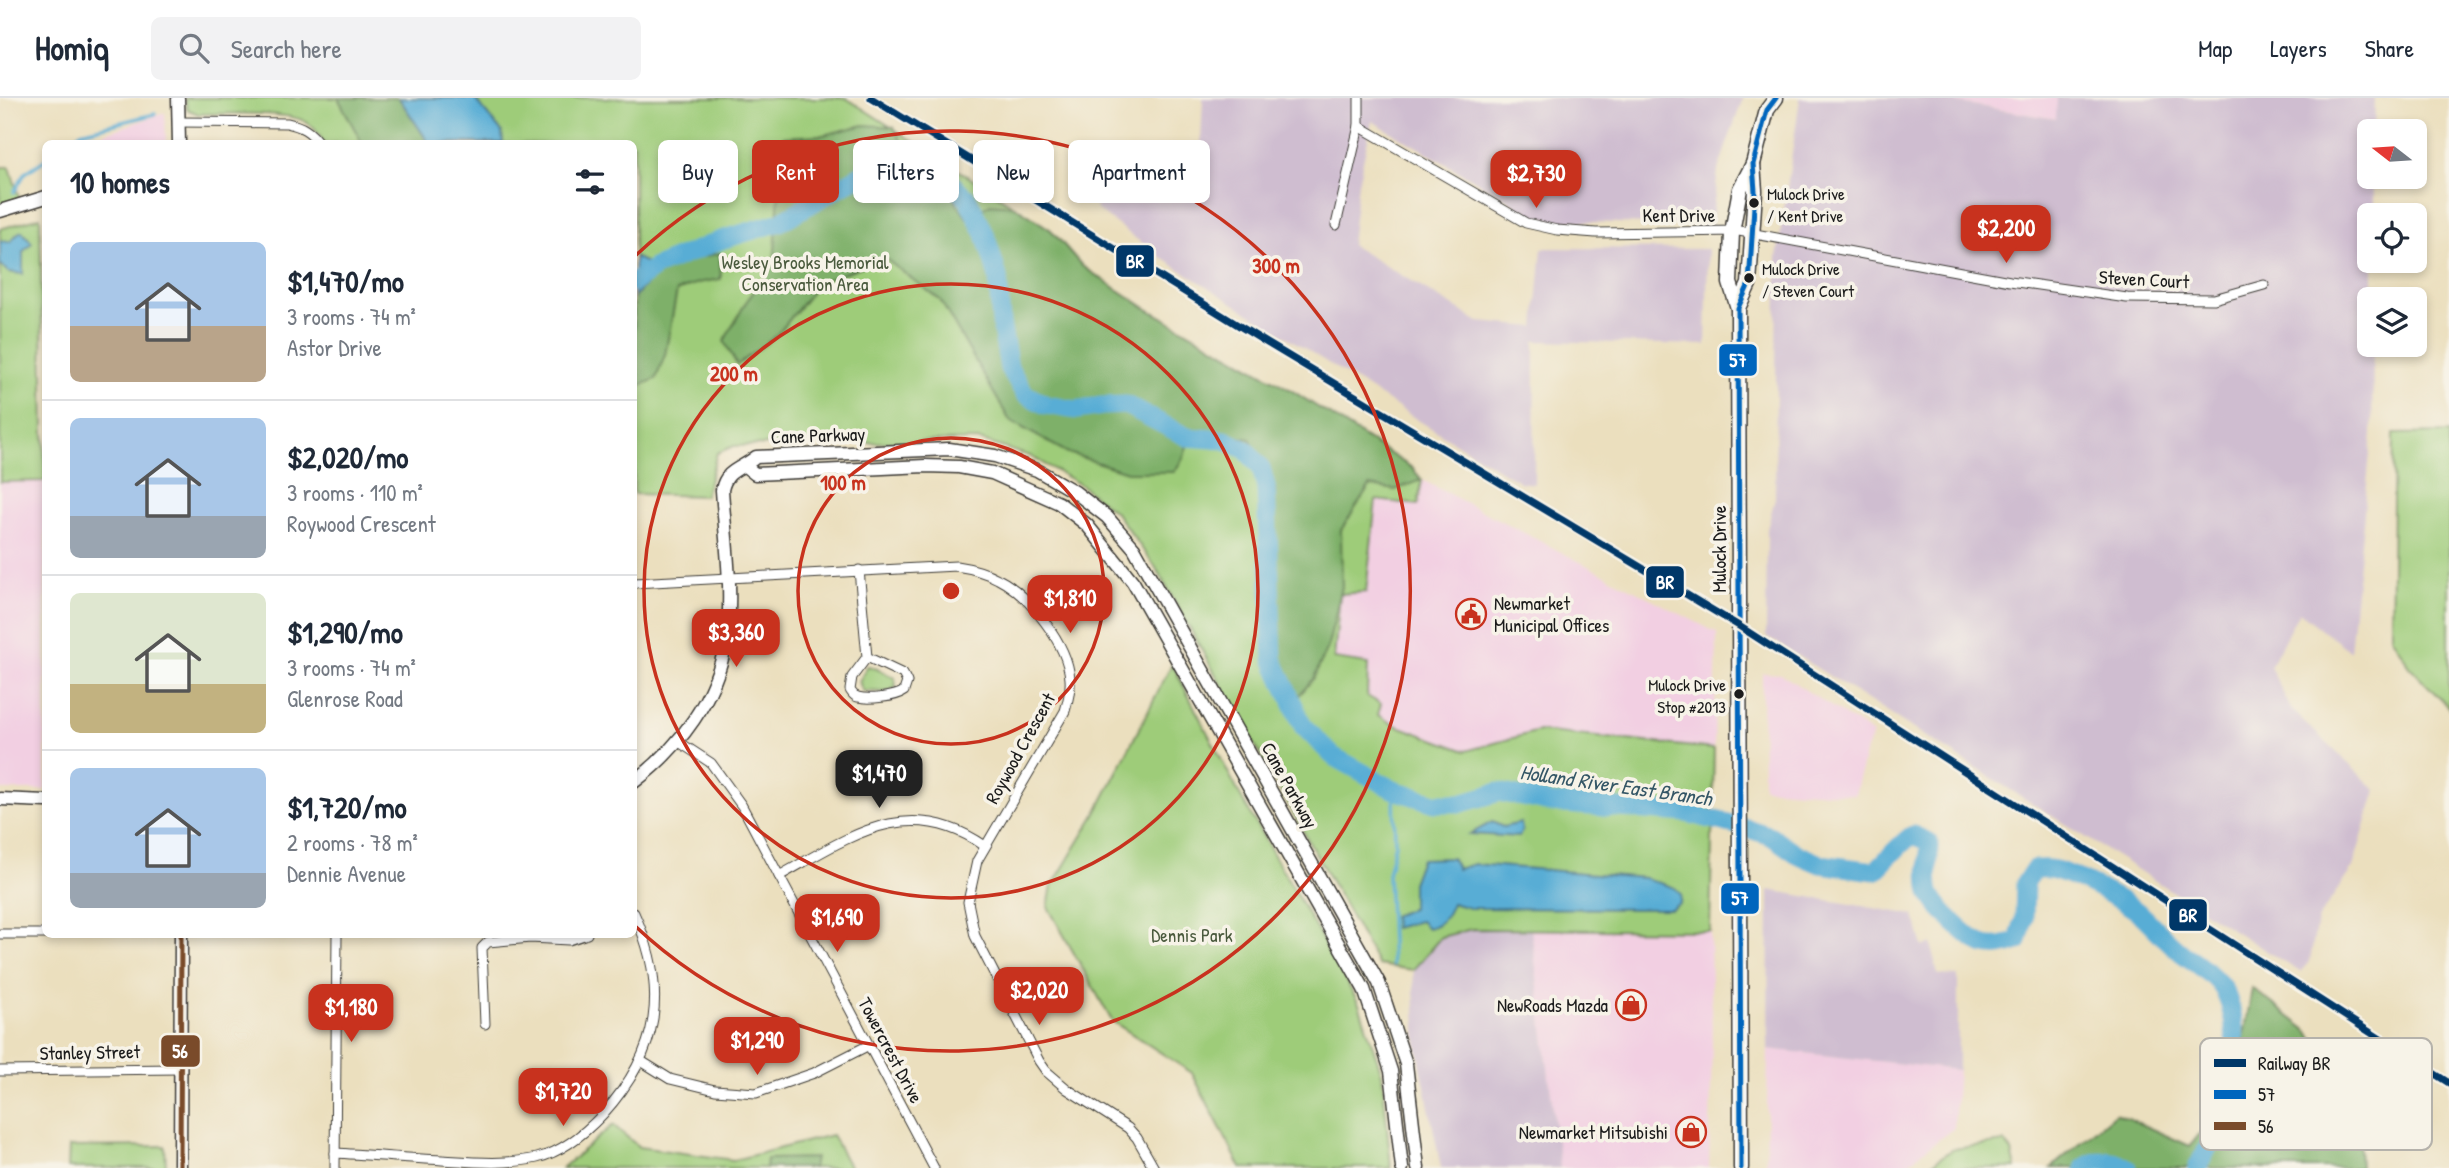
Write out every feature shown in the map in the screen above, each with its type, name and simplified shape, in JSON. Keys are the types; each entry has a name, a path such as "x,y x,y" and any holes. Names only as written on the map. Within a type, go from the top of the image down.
{"main road":[{"path":"178,98 179,140"},
{"name":"Mulock Drive","path":"1741,1168 1738,308 1730,283 1732,232 1740,189 1753,164 1770,102"},
{"name":"Mulock Drive","path":"1738,308 1749,284 1755,191 1753,164"},
{"path":"0,211 42,198"},
{"name":"Cane Parkway","path":"1402,1168 1391,1071 1364,989 1133,582 1087,525 1059,502 992,473 959,467 925,466 755,474 745,466 756,457 949,449 995,456 1037,470 1075,492 1107,517 1134,548 1379,983 1406,1064 1418,1168"},
{"path":"637,780 679,741 713,687 727,639 729,601 722,490 727,475 732,470 745,466"},
{"path":"0,799 42,801"},
{"path":"180,1168 181,938"}],"street":[{"path":"1336,225 1359,126 1359,98"},
{"path":"178,122 287,123 301,126 317,140"},
{"name":"Kent Drive","path":"1359,126 1526,223 1557,230 1596,233 1732,232"},
{"name":"Steven Court","path":"1732,232 1751,233 2010,281 2127,298 2214,299 2264,285"},
{"name":"Roywood Crescent","path":"637,583 944,565 987,574 1014,589 1032,607 1062,650 1070,679 1069,699 1065,711 985,846 973,874 968,902 970,920 982,953 1046,1071 1067,1089 1128,1128 1154,1168"},
{"path":"859,570 867,657 850,681 850,690 861,698 894,696 904,691 907,682 902,674 867,657"},
{"name":"Towercrest Drive","path":"679,741 711,763 729,785 934,1168"},
{"path":"779,876 863,831 900,822 927,822 950,828 985,846"},
{"path":"335,1153 468,1165 537,1158 556,1152 595,1122 618,1097 641,1061 651,1026 655,997 651,957 637,923"},
{"path":"0,934 42,934"},
{"path":"335,1168 337,938"},
{"path":"485,1024 482,948 488,942 575,938"},
{"path":"641,1061 670,1079 715,1090 756,1093 814,1073 869,1045"},
{"name":"Stanley Street","path":"0,1071 180,1069"}],"shaded area":[{"path":"1203,98 1743,98 1718,170 1711,226 1556,221 1531,216 1372,121 1358,183 1351,245 1479,322 1535,327 1542,248 1708,249 1706,345 1535,341 1534,484 1520,482 1159,256 1095,208 1098,203 1210,203 1210,140 1201,140"},
{"path":"1800,98 1929,98 2056,119 2057,98 2375,98 2374,119 2357,119 2357,189 2374,189 2374,203 2357,203 2357,273 2373,273 2373,287 2357,287 2357,357 2373,357 2372,434 2350,651 2299,612 2270,667 2291,709 2376,790 2353,867 2317,920 2310,961 2300,972 1766,636 1767,529 1775,498 1777,257"},
{"path":"1929,98 2057,98 2057,119"},
{"path":"165,113 166,140 97,140 96,136"},
{"path":"1422,480 1717,633 1714,749 1538,731 1466,751 1395,725 1377,714 1367,696 1334,659 1340,593 1366,591 1375,500 1417,505"},
{"path":"42,481 42,790 0,790 0,482"},
{"path":"1762,673 1781,674 1873,734 1866,749 1855,795 1763,788"},
{"path":"1769,890 1914,915 1923,947 1931,943 1938,975 1958,976 1958,1070 1768,1049"},
{"path":"1472,929 1531,929 1560,1168 1441,1168 1417,1046 1413,970 1441,937"},
{"path":"1531,929 1710,931 1712,1042 1709,1168 1560,1168"},
{"path":"1768,1049 1958,1070 1954,1128 1901,1168 1766,1168"}],"green space":[{"name":"Wesley Brooks Memorial Conservation Area","path":"185,98 846,98 911,140 853,140 853,203 959,203 959,171 973,180 973,203 1009,203 1051,230 1082,266 1146,308 1291,390 1412,468 1422,480 1418,505 1376,500 1366,592 1340,594 1334,659 1368,664 1367,696 1381,704 1378,715 1395,725 1466,751 1538,731 1714,749 1710,931 1472,929 1441,937 1413,970 1378,965 1156,568 1116,513 1081,485 1030,456 979,440 734,446 717,453 705,496 637,494 637,140 322,140 309,124 292,117 266,114 198,114 187,109"},
{"path":"338,98 399,98 427,140 360,140"},
{"path":"864,125 894,127 901,140 853,140 853,203 957,203 967,218 990,204 1015,206 1051,230 1082,266 1146,308 1291,390 1412,468 1422,480 1395,490 1370,486 1341,530 1342,587 1328,646 1314,678 1292,704 1277,649 1272,599 1275,490 1250,439 1191,431 1184,457 1174,472 1127,472 1068,453 1010,421 940,300 884,258 820,282 777,335 737,365 724,341 746,302 774,264 778,203 839,203 839,140 783,140 783,137 823,135"},
{"path":"0,167 10,167 20,201 0,209"},
{"path":"40,217 42,481 0,482 0,229"},
{"path":"720,253 721,279 698,283 677,291 665,355 656,379 637,387 637,294 655,267"},
{"path":"2449,433 2449,708 2410,667 2391,636 2394,434"},
{"name":"Dennis Park","path":"1172,664 1243,801 1359,1004 1382,1074 1391,1168 1241,1168 1192,1073 1112,1021 1048,907 1052,886 1096,813"},
{"path":"867,666 895,678 896,688 884,692 863,691 859,682"},
{"path":"2252,988 2308,1031 2313,1038 2244,1038"},
{"path":"2116,1113 2190,1146 2200,1134 2200,1150 2359,1150 2360,1168 2051,1168"},
{"path":"613,1125 639,1147 734,1160 832,1135 850,1168 562,1168"},
{"path":"2004,1142 2012,1152 2016,1168 1926,1168 1953,1149"},
{"path":"165,1146 166,1168 68,1168 69,1147"},
{"path":"815,1158 813,1168 766,1168 767,1159"}],"water":[{"path":"399,98 474,98 502,132 503,140 427,140"},
{"path":"22,231 32,243 23,252 23,274 8,272 0,264 0,241 10,242"},
{"path":"637,258 655,267 637,294"},
{"path":"1492,822 1503,827 1521,823 1522,831 1519,837 1470,834"},
{"path":"1452,858 1457,869 1474,864 1645,878 1675,888 1681,894 1680,903 1671,909 1469,908 1452,903 1437,925 1427,928 1420,921 1394,928 1393,916 1412,908 1412,883 1421,859"}],"waterway":[{"path":"71,140 81,132 155,114"},
{"name":"Holland River East Branch","path":"637,280 655,267 721,240 780,222 894,158 923,162 943,175 968,199 985,234 998,277 1001,323 1009,368 1025,394 1046,405 1076,410 1126,405 1187,437 1225,440 1246,450 1261,468 1266,487 1273,659 1303,726 1333,756 1394,790 1435,803 1461,803 1499,792 1551,803 1686,813 1771,836 1797,854 1820,864 1875,871 1913,835 1929,842 1928,880 1933,898 1963,930 1989,946 2002,946 2018,941 2024,919 2025,883 2034,869 2055,870 2126,904 2215,979 2228,999 2235,1038"},
{"path":"14,192 25,173 42,162"},
{"path":"1392,965 1388,874 1395,844 1394,790"},
{"name":"Holland River East Branch","path":"2197,1168 2206,1150"},
{"name":"Holland River East Branch","path":"2084,1168 2095,1162 2106,1161 2128,1168"}],"rail line":[{"name":"BR","path":"871,98 1267,343 1739,626 2379,1038"},
{"name":"BR","path":"2432,1072 2449,1083"}],"transit line":[{"name":"57","path":"1741,1168 1738,308 1749,284 1755,191 1753,164 1767,110 1776,98"},
{"name":"56","path":"180,1168 181,938"}],"place":[{"name":"Mulock Drive / Kent Drive","path":"1754,203"},
{"name":"Mulock Drive / Steven Court","path":"1749,278"},
{"name":"Newmarket Municipal Offices","path":"1471,614"},
{"name":"Mulock Drive Stop #2013","path":"1739,694"},
{"name":"NewRoads Mazda","path":"1631,1005"},
{"name":"Newmarket Mitsubishi","path":"1691,1132"}]}
